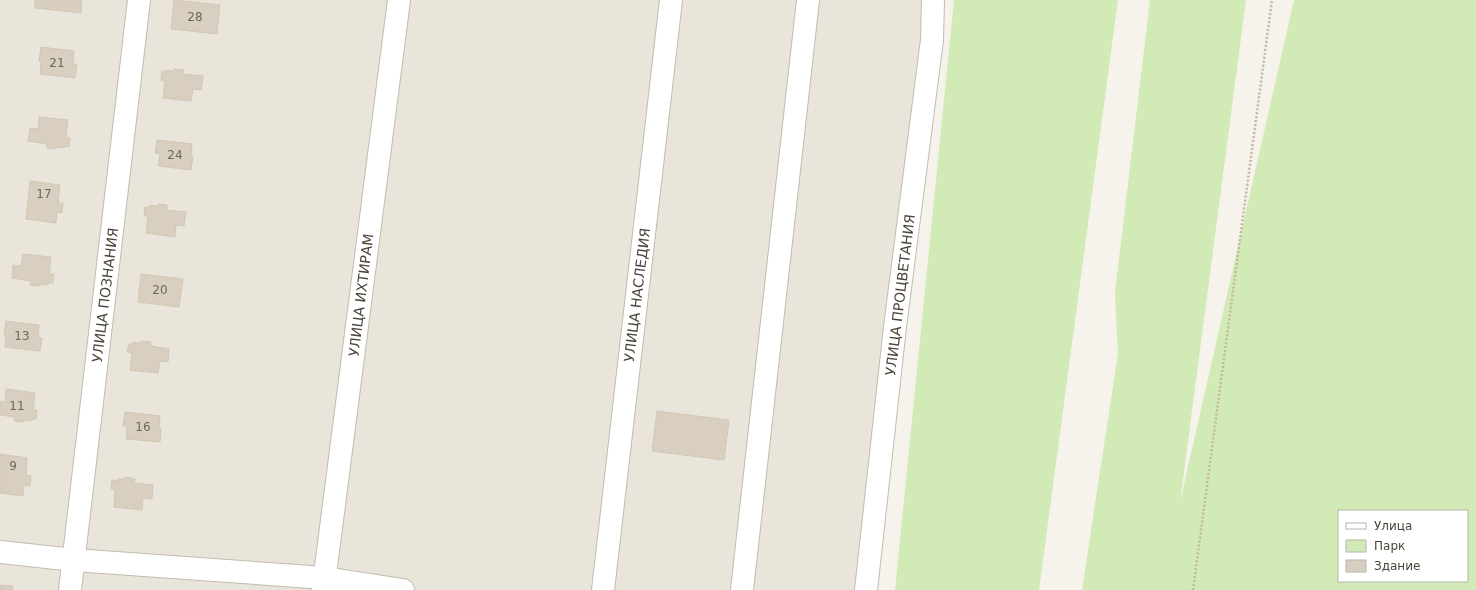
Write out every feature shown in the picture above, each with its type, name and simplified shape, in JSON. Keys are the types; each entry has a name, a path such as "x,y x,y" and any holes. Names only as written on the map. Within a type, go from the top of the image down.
{"street":[{"name":"УЛИЦА ПОЗНАНИЯ","path":"70,590 139,0"},
{"name":"УЛИЦА ИХТИРАМ","path":"324,584 399,0"},
{"name":"УЛИЦА НАСЛЕДИЯ","path":"603,590 672,0"},
{"path":"742,590 808,0"},
{"name":"УЛИЦА ПРОЦВЕТАНИЯ","path":"866,590 895,327 932,40 934,0"},
{"path":"0,552 324,584 403,590"}],"path":[{"path":"1193,590 1272,0"}],"shaded area":[{"path":"0,0 925,0 923,42 856,590 0,590"}],"green space":[{"path":"954,0 1118,0 1039,590 895,590"},
{"path":"1150,0 1246,0 1180,502 1294,0 1476,0 1476,590 1082,590 1118,353 1115,292"}],"building":[{"path":"35,0 82,0 81,13 35,8"},
{"path":"174,0 220,5 217,34 171,29"},
{"path":"41,47 74,51 73,64 77,64 75,78 40,74 41,62 39,61"},
{"path":"174,69 184,70 183,74 203,76 201,90 193,89 191,101 163,98 165,81 161,80 162,71 174,71"},
{"path":"39,117 68,120 66,137 70,138 69,147 56,147 56,149 47,148 47,144 28,141 30,128 38,129"},
{"path":"157,140 192,144 191,156 193,156 191,170 158,166 160,154 155,153"},
{"path":"30,181 60,185 58,203 63,203 62,213 57,212 56,223 26,219"},
{"path":"158,204 167,205 167,210 186,212 184,226 176,225 175,237 146,233 148,216 144,216 145,207 149,208 150,205 158,206"},
{"path":"23,254 51,257 49,274 54,274 53,283 48,283 48,285 40,284 40,286 30,285 31,281 12,278 13,265 21,266"},
{"path":"141,274 183,279 179,307 138,302"},
{"path":"6,321 39,325 38,337 42,338 40,351 5,347 6,335 4,335"},
{"path":"141,341 151,342 150,346 169,349 168,362 160,361 158,373 130,370 132,353 127,352 129,344 133,344 133,342 141,343"},
{"path":"6,389 35,393 33,410 37,410 36,419 32,419 32,421 24,420 23,422 14,421 14,417 0,415 0,401 5,402"},
{"path":"657,411 729,420 724,460 652,451"},
{"path":"125,412 160,416 160,442 126,439 127,427 123,426"},
{"path":"0,454 27,458 26,475 31,476 30,486 24,485 23,496 0,493"},
{"path":"125,477 135,479 134,483 153,485 152,499 143,498 142,510 114,507 115,489 111,489 112,480 117,481 117,479 125,479"},
{"path":"0,585 13,586 12,590 0,590"}]}
